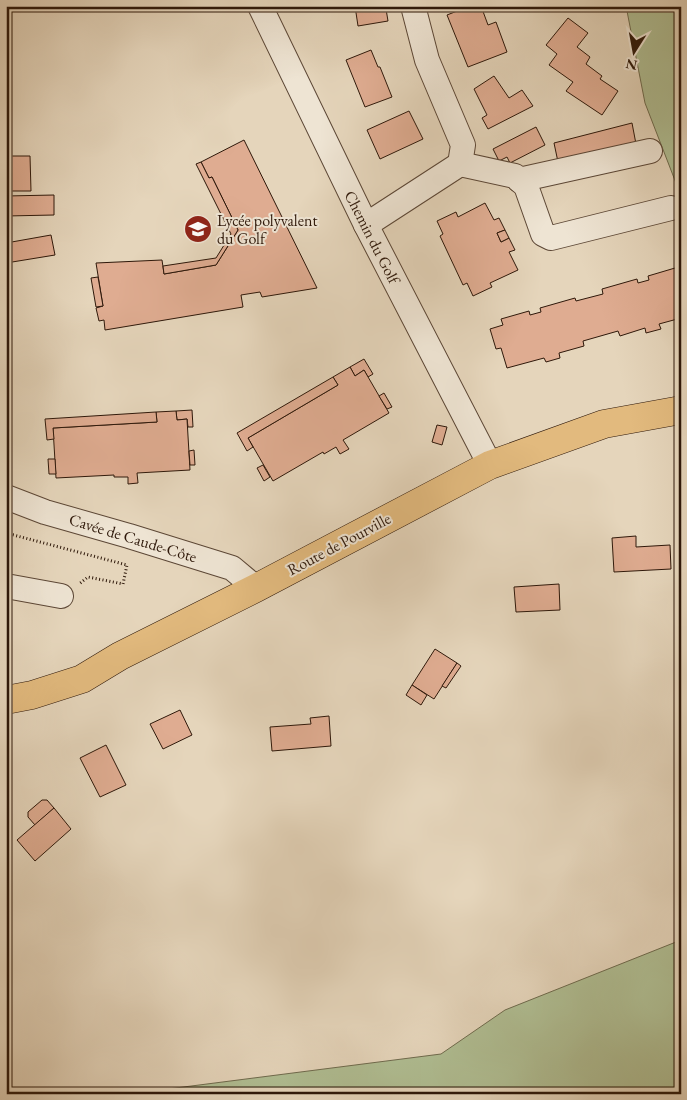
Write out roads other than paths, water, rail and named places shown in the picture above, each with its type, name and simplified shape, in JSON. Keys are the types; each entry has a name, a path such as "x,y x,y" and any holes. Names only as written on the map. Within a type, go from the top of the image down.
{"main road":[{"name":"Route de Pourville","path":"6,700 32,695 82,679 120,656 256,588 490,465 604,424 681,410"}],"street":[{"name":"Chemin du Golf","path":"260,6 366,225 490,465"},
{"path":"413,6 427,60 463,145 460,164"},
{"path":"519,180 650,151"},
{"path":"366,225 460,164 514,176 519,180 526,186 543,234 551,238 672,208"},
{"name":"Cavée de Caude-Côte","path":"6,497 45,512 232,568 256,588"},
{"path":"6,586 61,596"}],"place":[{"name":"Lycée polyvalent du Golf","path":"198,229"}]}
